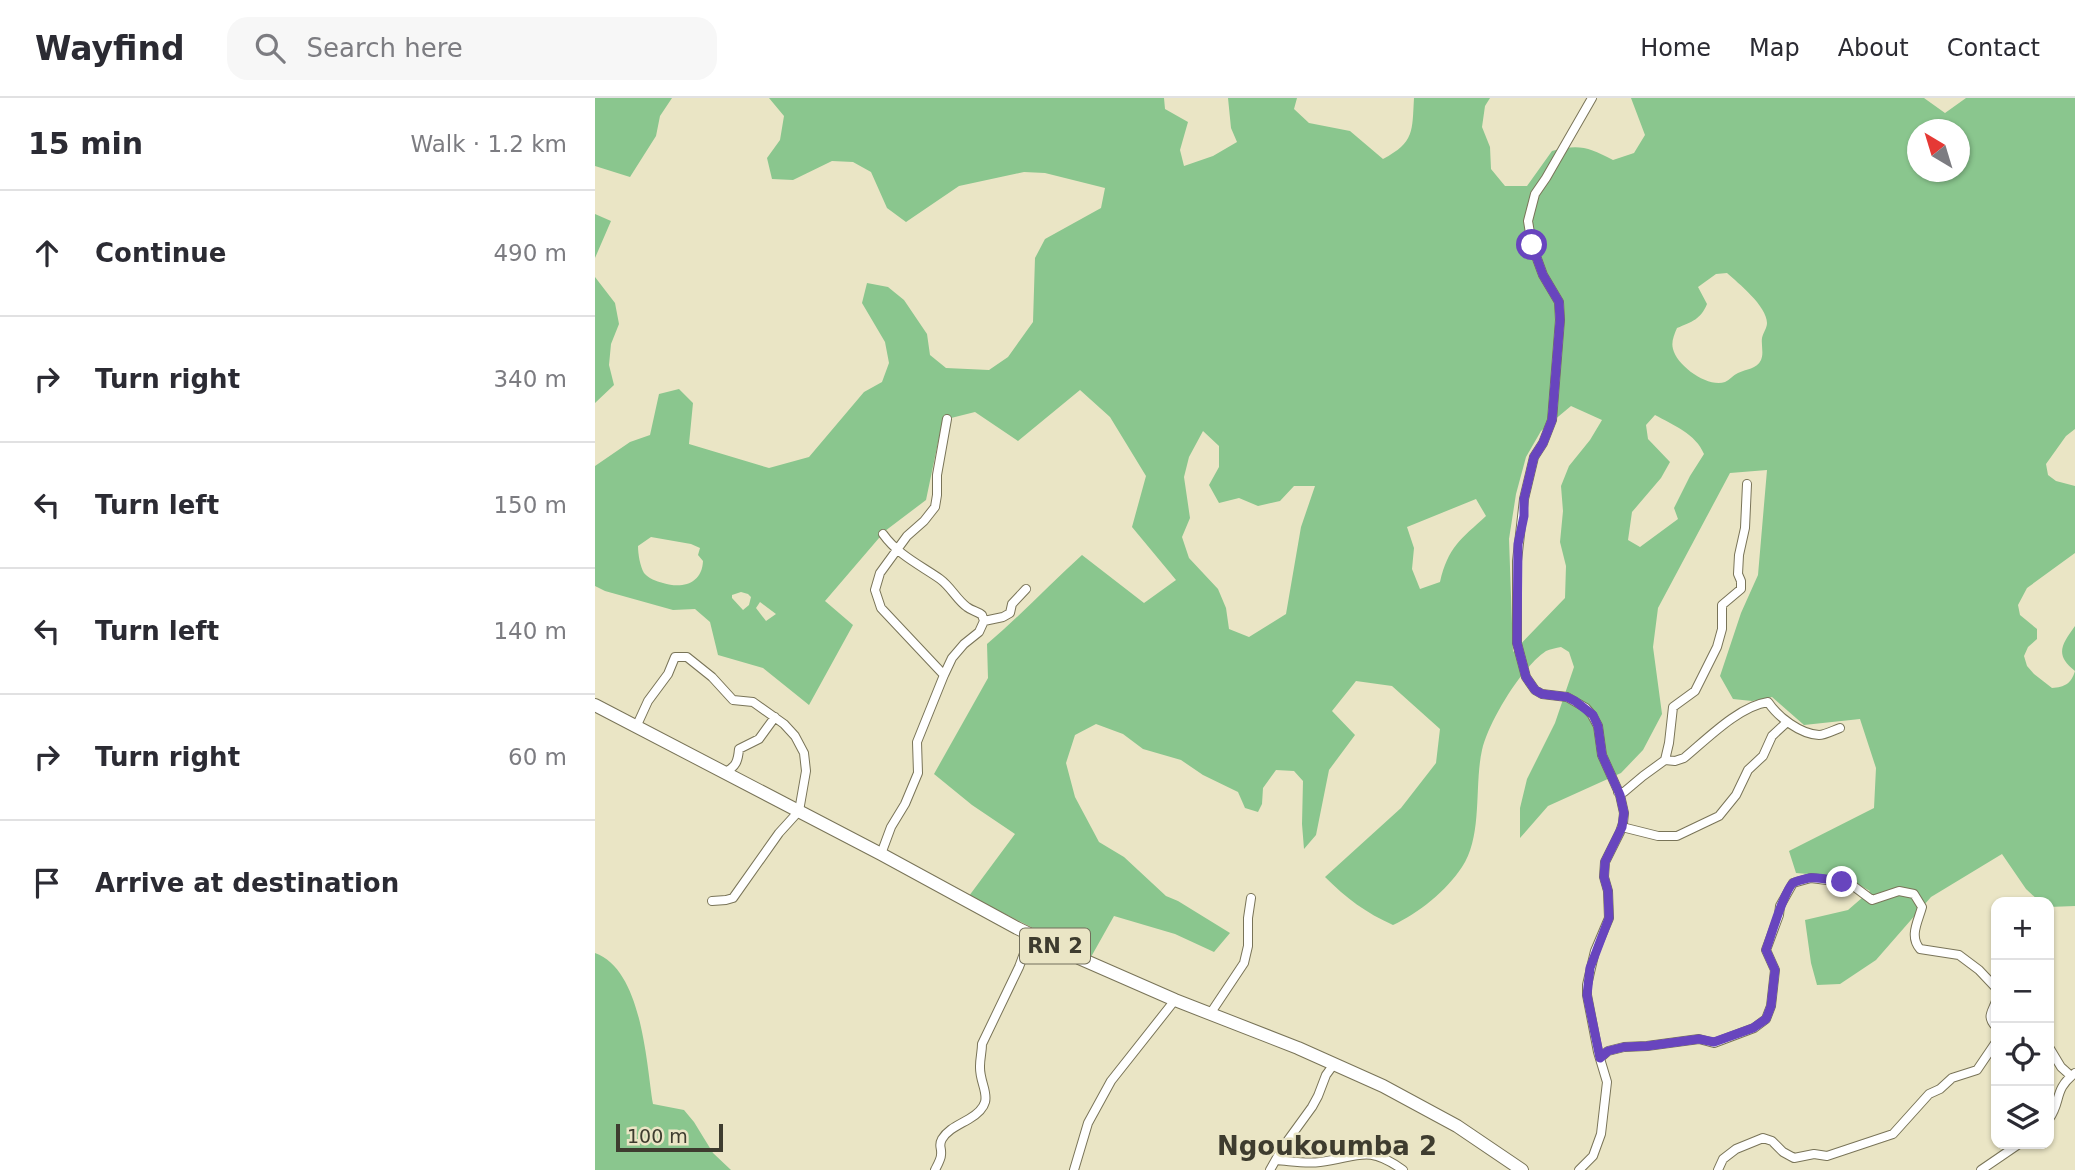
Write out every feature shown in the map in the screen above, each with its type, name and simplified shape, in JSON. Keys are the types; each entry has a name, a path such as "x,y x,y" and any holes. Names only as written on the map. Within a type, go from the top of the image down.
{"main road":[{"name":"RN 2","path":"595,705 1016,924 1031,935 1175,1000 1383,1086 1457,1126 1518,1169"}],"street":[{"path":"1579,1170 1593,1156 1601,1134 1607,1082 1587,985 1595,951 1609,918 1605,862 1622,827 1624,813 1602,755 1598,726 1593,715 1567,697 1542,694 1535,690 1526,677 1517,643 1518,544 1524,516 1524,499 1534,457 1552,420 1560,320 1559,302 1543,275 1532,245 1528,220 1535,194 1592,98"},
{"path":"943,675 881,608 875,590 880,573 897,549 935,507 937,475 947,419"},
{"path":"1618,792 1624,792 1665,760 1673,707 1695,691 1717,647 1722,629 1722,605 1741,589 1738,574 1739,555 1745,528 1747,484"},
{"path":"881,854 891,827 905,804 918,773 917,742 943,675 952,658 979,632 983,621 982,615 969,609 941,579 912,562 883,534"},
{"path":"983,621 1010,613 1012,604 1025,589"},
{"path":"637,725 648,701 668,674 675,657 687,657 712,677 733,700 753,702 784,724 795,736 804,753 806,771 799,811 779,833 733,898 712,901"},
{"path":"1665,760 1684,758 1733,719 1759,703 1768,702 1787,722 1821,735 1840,728"},
{"path":"725,772 733,768 739,759 739,749 759,739 775,718"},
{"path":"1622,827 1658,836 1677,836 1719,816 1735,795 1748,770 1763,756 1772,736 1787,722"},
{"path":"1600,1058 1608,1051 1624,1047 1699,1039 1714,1042 1753,1028 1766,1019 1771,1006 1775,970 1766,950 1780,906 1793,883 1811,878 1851,885 1872,900 1899,891 1914,894 1922,907 1913,934 1914,943 1920,949 1959,955 1991,983"},
{"path":"1210,1014 1244,963 1248,946 1251,898"},
{"path":"935,1170 941,1155 939,1144 943,1138 954,1127 974,1116 987,1096 980,1066 982,1044 1019,967 1031,935"},
{"path":"1074,1170 1088,1123 1111,1081 1175,1000"},
{"path":"1718,1170 1723,1159 1736,1149 1763,1138 1772,1141 1794,1158 1814,1154 1827,1156 1893,1134 1929,1094 1940,1089 1952,1078 1976,1070 1991,1049"},
{"path":"2054,1055 2061,1067 2073,1075 2059,1091 2054,1110"},
{"path":"1270,1170 1287,1140 1312,1107 1326,1075 1334,1064"},
{"path":"1981,1170 2012,1149"},
{"path":"1276,1160 1311,1162 1357,1154 1374,1154 1403,1170"}],"green space":[{"path":"595,98 672,98 660,116 656,136 630,177 595,166"},
{"path":"769,98 1164,98 1165,109 1188,122 1180,150 1184,166 1213,156 1237,142 1231,128 1228,98 1297,98 1294,109 1309,123 1350,131 1383,159 1401,147 1410,134 1414,98 1490,98 1485,106 1482,127 1490,147 1491,169 1505,186 1527,186 1552,151 1583,148 1613,160 1634,153 1645,135 1631,98 1924,98 1945,113 1966,98 2075,98 2075,429 2066,436 2046,464 2048,475 2056,481 2075,486 2075,553 2027,588 2018,605 2020,615 2037,629 2037,639 2028,647 2024,656 2027,666 2052,688 2067,684 2075,671 2075,906 2054,907 2054,897 2035,897 2002,854 1931,897 1876,960 1840,984 1817,985 1805,920 1848,910 1870,891 1844,877 1796,873 1789,851 1874,808 1876,768 1860,719 1804,725 1772,697 1752,701 1733,699 1720,676 1741,613 1758,575 1767,470 1730,473 1658,608 1653,647 1662,714 1643,750 1621,773 1548,806 1520,838 1520,808 1527,779 1555,723 1574,667 1569,652 1561,647 1546,651 1517,682 1499,710 1486,738 1482,750 1477,810 1469,855 1456,876 1440,893 1403,920 1393,925 1374,915 1325,877 1401,808 1436,763 1440,729 1392,686 1356,681 1332,711 1355,735 1329,770 1316,835 1304,849 1303,781 1294,771 1276,770 1263,788 1262,804 1258,812 1245,808 1238,792 1203,775 1181,760 1143,749 1123,734 1096,724 1075,735 1066,763 1075,797 1099,842 1124,857 1166,896 1230,933 1214,952 1175,934 1114,916 1091,957 969,896 1015,834 972,805 934,774 988,678 987,644 1082,555 1144,603 1176,580 1132,527 1146,476 1110,417 1080,390 1018,441 975,412 947,419 941,428 926,500 885,531 825,601 853,625 809,705 763,668 718,655 710,622 695,609 673,610 595,586 595,466 630,442 650,435 659,394 679,389 693,403 689,444 769,468 809,457 864,392 882,382 889,363 885,342 862,303 867,283 888,287 904,300 927,334 930,355 946,368 989,370 1008,357 1033,322 1035,258 1045,239 1101,208 1105,188 1045,173 1024,172 959,186 906,222 887,208 871,172 853,162 832,161 793,180 772,179 767,158 780,140 784,116","holes":["1727,273 1751,295 1766,316 1767,325 1762,338 1759,363 1725,382 1718,383 1694,374 1680,362 1673,349 1677,328 1695,319 1707,304 1698,287 1716,274","1571,406 1602,420 1569,466 1561,486 1563,511 1560,542 1566,566 1565,598 1513,652 1509,539 1516,494 1526,457 1541,431","1655,415 1690,436 1704,454 1674,508 1678,519 1640,547 1628,540 1632,512 1661,478 1670,462 1648,439 1646,425","1203,431 1219,446 1219,467 1209,485 1219,503 1239,498 1258,506 1280,501 1294,486 1315,486 1301,527 1286,614 1249,637 1229,629 1226,608 1218,589 1189,558 1182,537 1190,518 1184,477 1189,457","1476,499 1486,516 1451,552 1440,582 1420,589 1412,569 1414,548 1407,527","651,537 691,544 700,548 698,555 703,561 702,569 695,580 684,585 660,582 644,573 638,546","741,592 751,597 749,605 743,610 732,595","760,602 776,614 766,621 756,608"]},
{"path":"595,214 611,221 595,258"},
{"path":"595,277 615,303 619,324 611,344 609,365 614,385 595,403"},
{"path":"2075,626 2075,671 2064,660 2062,649"},
{"path":"595,953 611,963 623,978 632,997 644,1042 653,1104 684,1110 713,1153 731,1170 595,1170"}],"district":[{"name":"Ngoukoumba 2","path":"1327,1146"}],"route":[{"path":"1532,245 1543,275 1559,302 1560,320 1552,420 1534,457 1524,499 1524,516 1518,544 1517,643 1526,677 1535,690 1542,694 1567,697 1593,715 1598,726 1602,755 1620,795 1624,813 1622,827 1605,862 1609,918 1595,951 1587,985 1600,1058 1608,1051 1624,1047 1699,1039 1714,1042 1753,1028 1766,1019 1771,1006 1775,970 1766,950 1786,894 1793,883 1811,878 1842,882"}]}
